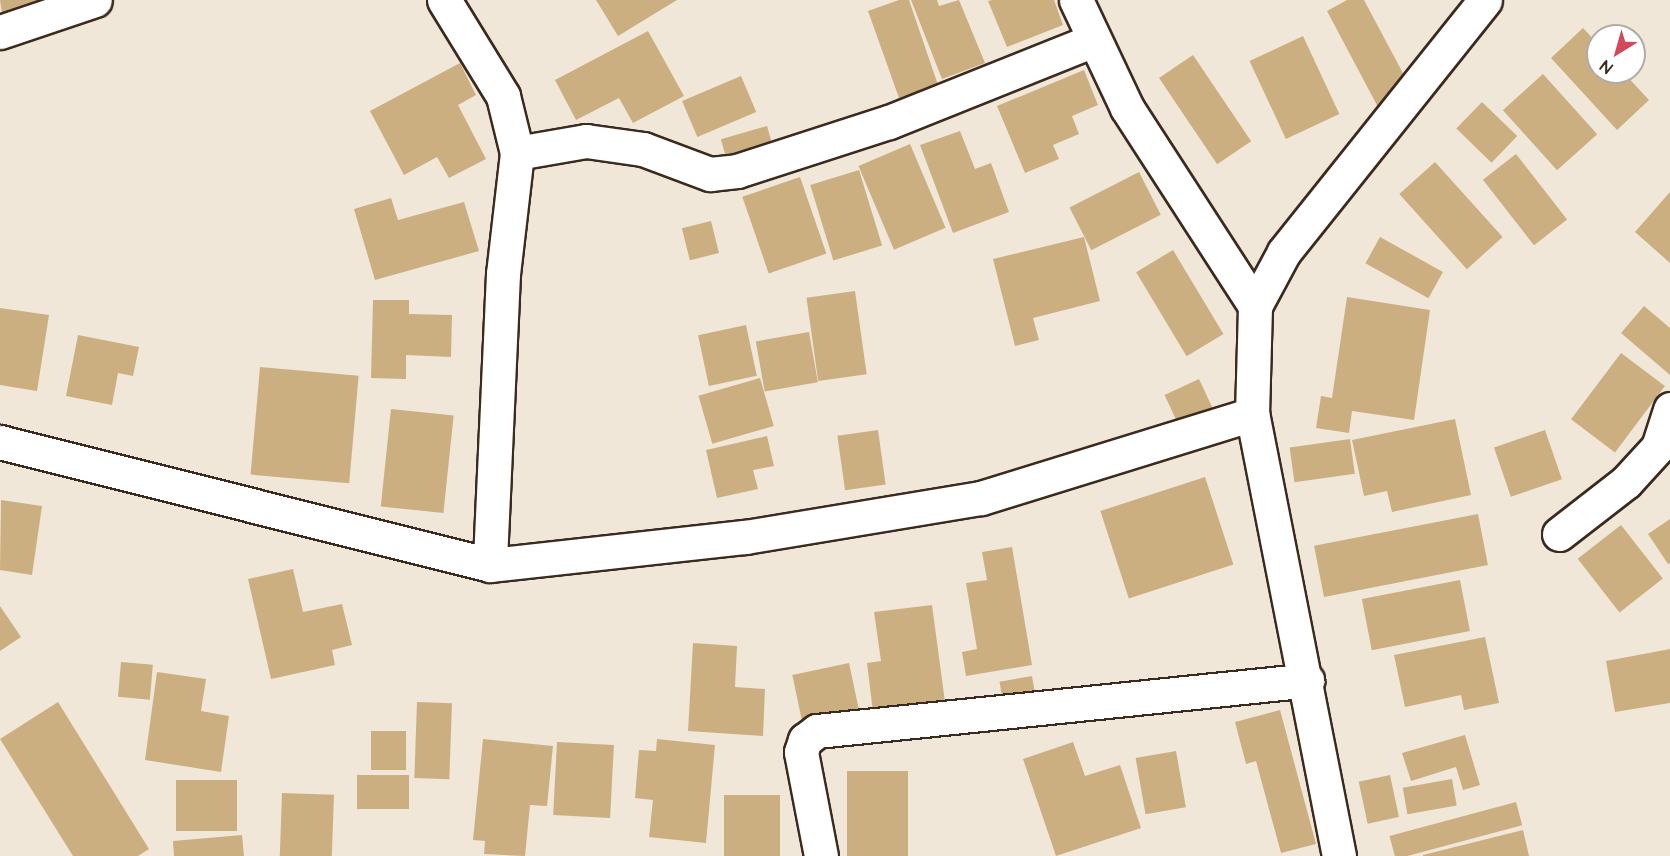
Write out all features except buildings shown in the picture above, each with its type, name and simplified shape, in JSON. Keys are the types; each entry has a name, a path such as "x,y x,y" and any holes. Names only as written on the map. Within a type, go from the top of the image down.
{"street":[{"path":"0,32 95,0"},
{"path":"444,0 503,96 517,153 503,274 490,565"},
{"path":"1076,0 1127,108 1255,306"},
{"path":"1340,856 1307,680 1252,414 1255,306 1284,252 1485,0"},
{"path":"517,153 586,141 643,149 710,174 737,171 889,122 1094,40"},
{"path":"1559,534 1626,482 1658,447 1670,409"},
{"path":"0,442 490,565 745,537 981,498 1252,414"},
{"path":"821,856 801,752 805,740 817,730 1307,680"}]}
